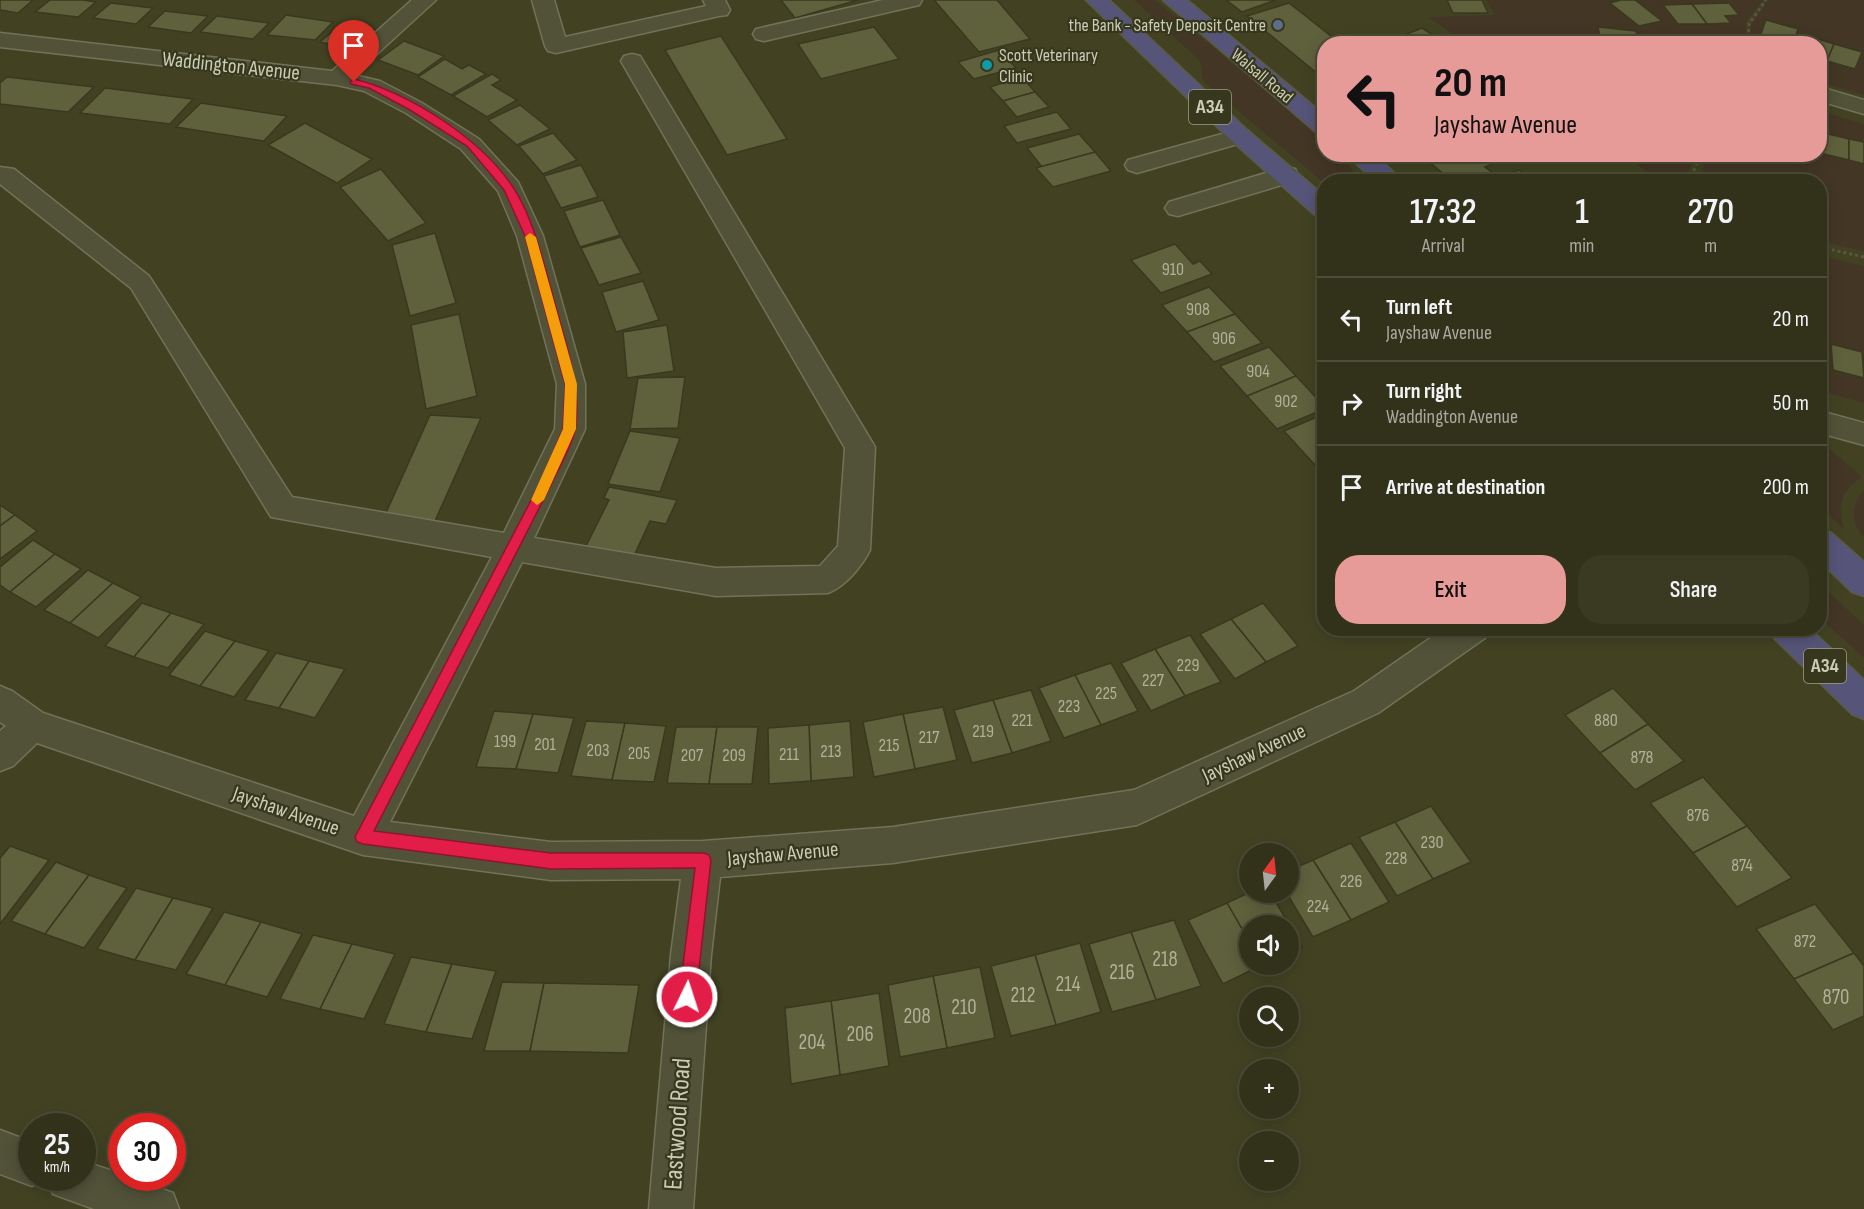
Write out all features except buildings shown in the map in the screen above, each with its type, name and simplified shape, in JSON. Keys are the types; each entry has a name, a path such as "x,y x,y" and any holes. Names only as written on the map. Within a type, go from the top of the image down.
{"highway":[{"name":"A34","path":"1098,0 1240,136 1317,203"},
{"name":"Walsall Road","path":"1174,0 1317,122"},
{"path":"1368,162 1382,174"},
{"path":"1827,548 1864,582"},
{"name":"A34","path":"1794,636 1864,703"}],"street":[{"path":"337,78 425,0"},
{"path":"543,0 556,46 719,10 714,0"},
{"path":"764,34 911,0"},
{"name":"Waddington Avenue","path":"0,40 337,78 372,86 414,108 470,144 509,188 530,236 571,384 570,429 545,485 363,837"},
{"path":"0,175 5,175 140,282 282,508 716,582 828,579 854,550 860,447 632,61"},
{"path":"1827,96 1864,107"},
{"path":"1137,165 1240,136"},
{"path":"1178,208 1286,175"},
{"path":"1827,424 1864,434"},
{"name":"Jayshaw Avenue","path":"0,702 32,725 363,837 551,861 704,860 893,846 1137,807 1366,702 1461,636"},
{"path":"0,754 32,725"},
{"name":"Eastwood Road","path":"671,1209 691,955 704,860"},
{"path":"0,1152 18,1159"},
{"path":"96,1188 157,1209"}],"path":[{"path":"1748,36 1749,24 1766,0"},
{"path":"1827,249 1864,257"}],"shaded area":[{"path":"1134,0 1155,0 1317,132 1317,162 1346,162 1355,174 1317,174 1317,177 1203,81 1200,61"},
{"path":"1486,0 1763,0 1746,22 1746,36 1455,36 1428,17 1494,15"},
{"path":"1768,0 1864,0 1864,95 1827,84 1827,36 1750,36 1751,24"},
{"path":"1827,113 1864,124 1864,251 1827,243 1827,174 1701,174 1705,162 1827,162"},
{"path":"1634,162 1692,162 1687,174 1652,174"},
{"path":"1827,258 1864,266 1864,403 1827,393"},
{"path":"1827,447 1862,477 1849,488 1842,500 1841,513 1844,529 1827,513"},
{"path":"1864,490 1864,538 1856,526 1854,514 1857,501"},
{"path":"1827,591 1864,625 1864,658 1827,624"}],"slow traffic":[{"path":"530,237 571,384 570,429 537,500"}],"place":[{"name":"the Bank - Safety Deposit Centre","path":"1278,25"},
{"name":"Scott Veterinary Clinic","path":"987,65"}],"route":[{"path":"354,82 372,86 414,108 470,144 509,188 530,236 571,384 570,429 545,485 363,837 551,861 704,860 687,997"}]}
